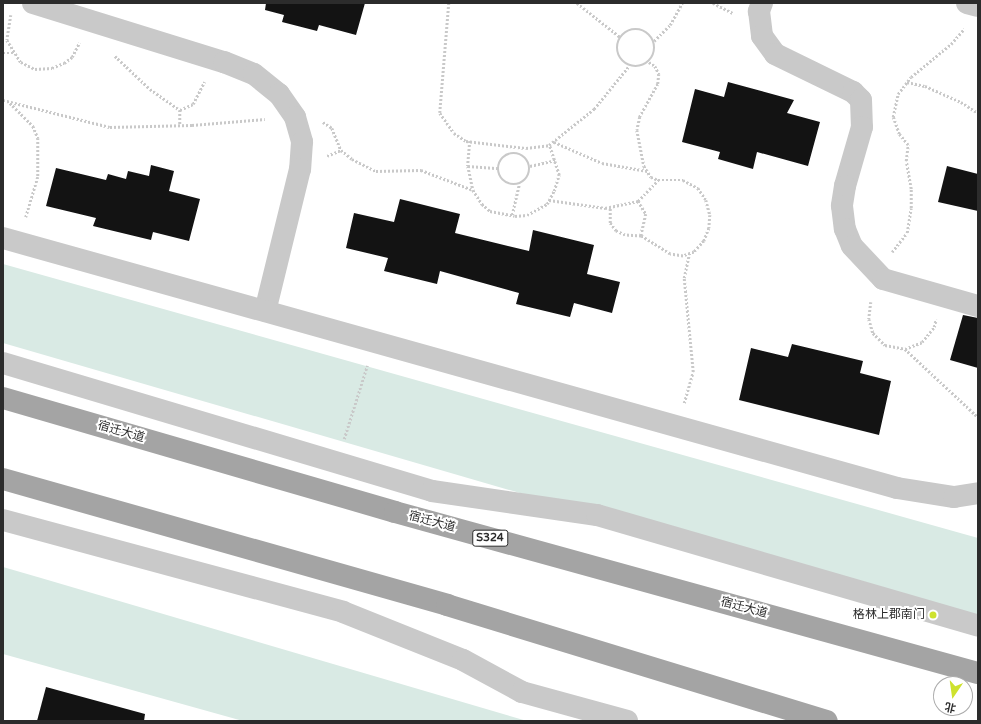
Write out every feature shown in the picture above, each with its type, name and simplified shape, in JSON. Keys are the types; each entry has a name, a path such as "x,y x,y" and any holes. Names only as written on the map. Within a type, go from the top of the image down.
{"main road":[{"name":"宿迁大道","path":"3,398 395,512 978,673"},
{"path":"3,479 446,605 827,721"}],"lane":[{"path":"33,3 210,58 254,74 279,94 295,117 302,142 300,175 265,311"},
{"path":"762,3 759,11 762,36 775,54 853,92 861,100 862,127 845,186 842,206 845,229 852,246 877,273 978,306"},
{"path":"967,3 978,6"},
{"path":"10,240 897,488 954,497 978,493"},
{"path":"3,363 432,491 597,515 978,626"},
{"path":"3,520 343,612 463,660 522,692 627,721"}],"path":[{"path":"449,3 440,113 454,133 470,142 516,147 549,145 594,109 629,66"},
{"path":"577,3 620,37"},
{"path":"654,41 670,25 682,3"},
{"path":"12,9 7,40 13,53 21,62 35,69 52,68 72,57 88,20"},
{"path":"966,26 951,44 907,82 898,94 893,117 899,134 908,144 906,161 911,189 907,233 877,273 869,305 873,333 885,345 904,349 978,417"},
{"path":"629,30 641,30 654,41 655,52 649,62 638,68 629,66 618,55 616,49 620,37 629,30"},
{"path":"78,44 85,46"},
{"path":"3,53 13,53"},
{"path":"110,53 150,89 180,110"},
{"path":"180,110 193,104 202,90 210,58"},
{"path":"649,62 655,66 659,74 658,84 640,117 637,130 644,166 651,178 658,180 683,180 698,188 706,200 710,215 709,228 704,241 689,254 684,278 693,372 678,427"},
{"path":"907,82 926,86 961,102 978,113"},
{"path":"3,100 110,127 180,125 295,117 323,122 332,128 341,150 352,159 376,171 421,170 473,190"},
{"path":"10,103 33,126 38,138 38,177 10,240"},
{"path":"180,110 180,125"},
{"path":"470,142 468,166 473,190 482,204 490,211 512,215 527,215 549,200 559,175 556,160 549,145"},
{"path":"554,142 602,163 647,171"},
{"path":"516,147 516,153"},
{"path":"499,168 506,155 516,153 525,157 530,166 529,175 519,184 512,215"},
{"path":"530,166 556,160"},
{"path":"468,166 499,168"},
{"path":"499,168 505,181 519,184"},
{"path":"549,200 610,207 638,201 658,180"},
{"path":"638,201 646,214 641,236"},
{"path":"610,207 610,223 616,231 625,235 641,236 670,254 689,254"},
{"path":"904,349 922,342 934,327 941,295"},
{"path":"336,462 374,342"}],"shaded area":[{"path":"3,264 978,538 978,626 3,343"},
{"path":"3,567 527,721 243,721 3,654"}],"building":[{"path":"266,3 365,3 356,35 319,25 317,31 282,22 284,15 265,10"},
{"path":"728,82 794,100 787,113 820,122 808,166 757,152 753,169 718,159 720,152 682,142 695,89 724,97"},
{"path":"151,165 174,171 169,191 200,199 189,241 153,232 151,240 93,226 96,218 46,206 56,168 106,180 108,174 126,179 128,171 149,176"},
{"path":"947,166 978,174 978,211 938,202"},
{"path":"400,199 460,214 455,233 529,251 533,230 594,245 587,274 620,282 612,313 574,303 570,317 516,304 519,293 440,271 437,284 384,271 388,258 346,248 354,213 394,222"},
{"path":"963,315 978,318 978,368 950,360"},
{"path":"792,344 863,361 860,373 891,381 879,435 739,400 751,348 788,357"},
{"path":"46,687 145,714 144,721 37,721"}],"place":[{"name":"格林上郡南门","path":"933,615"}]}
